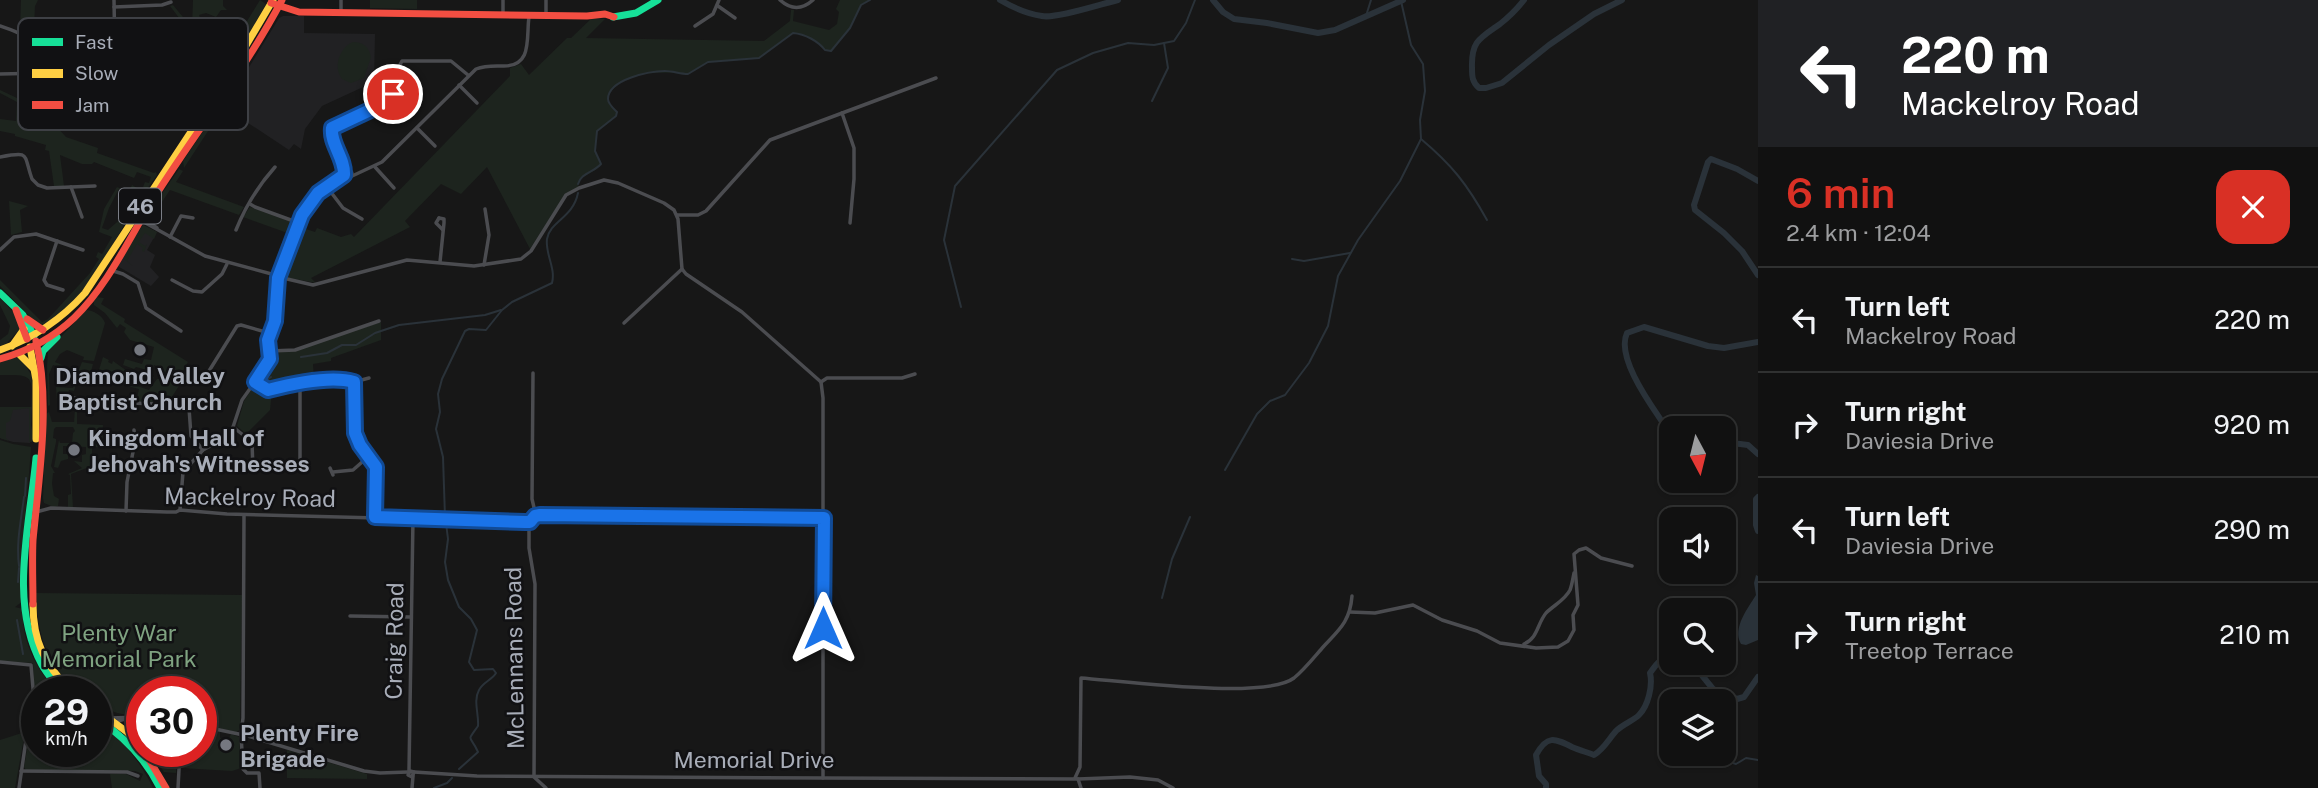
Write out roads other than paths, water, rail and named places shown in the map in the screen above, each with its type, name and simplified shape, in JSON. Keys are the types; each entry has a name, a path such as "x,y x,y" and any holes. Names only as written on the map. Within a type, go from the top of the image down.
{"main road":[{"path":"277,2 311,12 596,18 636,13 658,0"},
{"name":"46","path":"248,48 277,2"},
{"name":"46","path":"0,359 34,347 65,326 90,299 196,130"},
{"name":"46","path":"0,351 43,330 81,297 139,218"},
{"path":"0,293 25,318 43,330"},
{"path":"16,310 31,338"},
{"path":"25,318 41,361"},
{"path":"56,676 40,649 33,627 33,544 43,379 42,352 60,335 65,326"},
{"path":"12,346 24,328"},
{"path":"34,347 36,444 25,538 25,614 30,640 48,676"},
{"path":"19,354 35,370"},
{"path":"112,729 135,750 160,788"},
{"path":"154,767 166,788"}],"street":[{"path":"114,0 114,18"},
{"path":"341,0 341,12"},
{"path":"503,0 503,15"},
{"path":"546,0 546,15"},
{"path":"779,0 795,8 805,6 813,0"},
{"path":"114,7 171,2"},
{"path":"695,26 709,19 718,3 735,18"},
{"path":"180,510 182,474 204,450 221,440 233,427 242,400 269,362 270,334 275,321 276,298 285,262 310,202 348,174 366,171 387,158 468,75 483,66 511,66 519,63 526,51 527,16"},
{"path":"0,26 18,33"},
{"path":"348,174 332,135 332,128 388,99 396,88 402,61 451,61 468,75"},
{"path":"0,74 18,74"},
{"path":"677,215 698,215 706,211 770,140 936,78"},
{"path":"459,85 477,103"},
{"path":"842,113 854,148 850,223"},
{"path":"417,128 435,146"},
{"path":"0,157 19,154 24,156 29,162 32,179 41,186 95,186"},
{"path":"236,230 253,195 275,167"},
{"path":"375,167 394,188"},
{"path":"139,218 205,256 281,279 315,285 407,260 484,265 516,260 528,255 566,195 600,181 613,181 664,203 677,215 682,269 689,277 742,312 821,382 824,518 823,779"},
{"path":"71,187 82,217"},
{"path":"327,187 344,208 362,219"},
{"path":"250,204 299,223"},
{"path":"484,265 489,235 485,209"},
{"path":"170,237 181,216 193,218"},
{"path":"440,262 443,230"},
{"path":"1,247 18,236 39,234 81,248"},
{"path":"57,241 44,280 47,285 64,290"},
{"path":"172,280 193,291 202,292 222,274 227,263"},
{"path":"111,267 138,283 148,311 181,331"},
{"path":"624,323 682,269"},
{"path":"270,351 298,349 379,321"},
{"path":"206,376 237,326 270,334"},
{"path":"533,373 532,499 536,516"},
{"path":"821,382 827,378 902,378 915,374"},
{"path":"255,382 268,390 300,383 330,380 354,382 369,378"},
{"path":"354,382 355,433 376,467 375,517"},
{"path":"295,470 301,467 300,383"},
{"path":"74,398 186,405 192,439 204,450"},
{"path":"233,427 253,442 253,471"},
{"path":"126,512 127,482 135,442 134,430"},
{"path":"332,472 353,470 369,456"},
{"path":"37,495 42,503 51,508"},
{"name":"Mackelroy Road","path":"35,513 51,508 126,512 180,510 244,515 530,522"},
{"path":"244,515 241,734 244,771 259,774 260,788"},
{"path":"530,522 536,516 824,518"},
{"name":"Craig Road","path":"411,788 413,518"},
{"name":"McLennans Road","path":"530,522 529,548 535,584 534,776 546,788"},
{"path":"1350,612 1375,613 1413,605 1442,620 1477,631 1500,643 1536,648 1558,647 1572,636 1573,615 1578,605 1574,554 1586,548 1601,558 1632,566"},
{"path":"1522,645 1534,638 1539,623 1570,590 1575,571"},
{"path":"1081,788 1076,779 1080,767 1081,678 1232,689 1278,684 1293,679 1329,640 1350,612 1352,596"},
{"path":"350,616 412,617"},
{"path":"0,662 32,666 33,676"},
{"name":"Memorial Drive","path":"217,729 374,773 823,779 1130,777 1158,780 1173,788"},
{"path":"19,788 22,767"},
{"path":"177,788 179,767"},
{"path":"21,771 127,772 138,776"}],"waterway":[{"path":"578,184 582,177 601,164 595,151 597,131 616,116 617,112 608,99 610,92 622,81 659,71 688,74 708,62 759,58 793,33 807,36 825,50 831,51 850,28 861,5 870,0"},
{"path":"1000,0 1026,12 1049,16 1118,0"},
{"path":"961,307 944,240 955,186 1057,70 1093,53 1128,43 1154,45 1174,41 1186,23 1195,0"},
{"path":"1213,0 1223,12 1234,19 1318,33 1335,30 1403,0"},
{"path":"1366,16 1371,0"},
{"path":"1524,0 1507,19 1482,37 1475,46 1472,74 1479,88 1502,83 1549,45 1594,14 1622,0"},
{"path":"1401,1 1411,45 1423,64 1425,91 1420,120 1421,139 1458,176 1487,220"},
{"path":"1152,101 1168,68 1164,43"},
{"path":"1225,470 1257,414 1270,401 1285,395 1309,363 1328,326 1338,276 1358,240 1400,181 1421,139"},
{"path":"1758,181 1711,159 1694,205 1695,210 1742,251 1758,275"},
{"path":"445,517 443,457 436,429 440,412 438,394 442,379 465,331 486,330 512,302 552,283 553,272 547,239 552,228 567,214 578,193"},
{"path":"1292,259 1304,261 1350,253"},
{"path":"301,357 327,353 342,345 356,345 375,333 399,325 485,315 501,310"},
{"path":"1659,417 1629,366 1625,343 1627,333 1644,327 1708,346 1724,348 1758,342"},
{"path":"264,382 271,377"},
{"path":"1736,444 1748,445 1758,454"},
{"path":"25,496 26,478"},
{"path":"19,566 18,540 24,497"},
{"path":"1758,497 1758,531"},
{"path":"1162,598 1172,559 1190,517"},
{"path":"446,523 448,539 445,562 448,580 459,607 477,630 469,662 474,670 493,669 496,673 477,694 478,726 471,739 478,752 459,769"},
{"path":"18,582 19,568"},
{"path":"17,620 23,654"},
{"path":"1546,788 1539,776 1536,755 1544,744 1556,740 1594,755 1597,753 1616,731 1642,711 1650,690 1650,673 1659,662"},
{"path":"1702,675 1713,689 1737,699 1744,697 1758,677"},
{"path":"1736,764 1746,758 1758,760"},
{"path":"434,788 452,778"}],"place":[{"name":"Diamond Valley Baptist Church","path":"140,350"},
{"name":"Kingdom Hall of Jehovah's Witnesses","path":"74,450"},
{"name":"Plenty Fire Brigade","path":"226,745"}],"park label":[{"name":"Plenty War Memorial Park","path":"119,645"}]}
